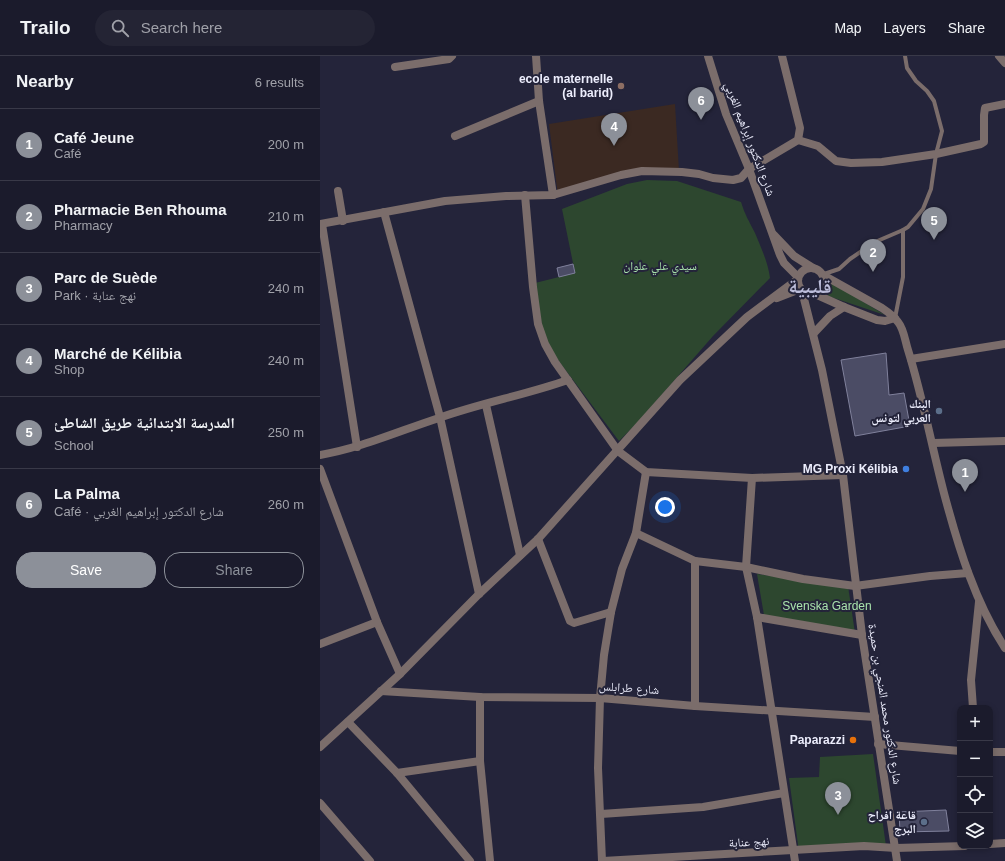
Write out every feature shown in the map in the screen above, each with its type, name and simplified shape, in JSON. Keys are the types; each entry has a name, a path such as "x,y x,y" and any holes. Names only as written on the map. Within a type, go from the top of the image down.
{"street":[{"path":"395,67 449,59 452,56"},
{"path":"536,56 540,101 553,195"},
{"name":"شارع الدكتور إبراهيم الغربي","path":"708,56 726,114 749,169 780,255 784,263 798,278"},
{"path":"782,56 800,128 798,140"},
{"path":"999,56 1005,63"},
{"path":"455,136 540,101"},
{"path":"357,447 321,224 445,201 506,196 553,195 620,175 642,171 682,172 733,180 741,178 749,169 798,140 818,146 836,161 846,163 882,162 936,154 981,144 984,142 985,108 1005,104"},
{"path":"338,191 342,221"},
{"path":"525,196 533,287 538,324 545,344 555,362 618,451 646,472 752,478 843,475"},
{"path":"384,212 440,417 479,594"},
{"path":"770,230 785,248 803,263 818,270 822,275 882,308 899,322 911,359 945,496 968,573 979,602 991,626 1005,648"},
{"path":"320,747 400,674 479,594 538,539 680,380 747,317 798,278 802,271 812,268"},
{"path":"798,278 801,290 810,295 816,294 822,288 824,284 822,275"},
{"path":"769,301 801,290"},
{"name":"شارع الدكتور محمد المنجي بن حميدة","path":"801,290 814,333 832,414 843,475 855,586 897,861"},
{"path":"816,294 844,308 881,321 895,318"},
{"path":"814,333 830,316 844,308"},
{"path":"911,359 1005,344"},
{"path":"320,455 357,447 440,417 486,405 568,380"},
{"path":"486,405 520,555"},
{"path":"933,443 1005,441"},
{"path":"320,469 377,622 400,674"},
{"path":"602,861 598,768 600,698 604,654 611,612 622,569 636,533 646,472"},
{"path":"752,478 746,567 757,616 795,861"},
{"path":"636,533 695,561 746,567 803,579 855,586 930,576 968,573"},
{"path":"538,539 570,621 574,623 611,612"},
{"path":"695,561 695,706"},
{"path":"973,705 971,680 979,602"},
{"path":"757,616 862,635"},
{"path":"320,644 377,622"},
{"name":"شارع طرابلس","path":"381,691 480,697 600,698 695,706 875,717"},
{"path":"480,697 480,761 490,861"},
{"path":"348,722 397,773 470,861"},
{"path":"878,744 957,751"},
{"path":"993,752 1005,752"},
{"path":"397,773 480,761"},
{"path":"601,814 703,807 784,793"},
{"path":"320,803 370,861"},
{"path":"993,844 1005,843"},
{"name":"نهج عنابة","path":"602,861 864,846 896,848 957,846"}],"lane":[{"path":"822,275 838,269 875,242 908,227 923,209 931,189 936,154 942,132 938,111 934,101 927,91 916,81 907,68 905,56"},
{"path":"895,318 903,277 903,230"}],"shaded area":[{"path":"675,104 679,171 644,169 558,196 549,124"}],"green space":[{"name":"سيدي علي علوان","path":"647,180 677,181 741,202 764,255 770,278 713,336 638,422 619,441 549,348 542,326 535,283 575,273 562,209 627,184"},
{"path":"832,283 885,315 828,296"},
{"name":"Svenska Garden","path":"757,574 848,586 855,633 765,621"},
{"path":"873,754 886,846 799,852 789,778 819,777 820,757"}],"building":[{"path":"573,264 575,273 559,277 557,268"},
{"path":"886,353 889,395 904,393 910,426 855,436 841,360"},
{"name":"قاعة افراح البرج","path":"946,810 949,831 900,832 899,812"}],"place":[{"name":"ecole maternelle (al barid)","path":"621,86"},
{"name":"La Palma","path":"701,120"},
{"name":"Marché de Kélibia","path":"614,146"},
{"name":"المدرسة الابتدائية طريق الشاطئ","path":"934,240"},
{"name":"Pharmacie Ben Rhouma","path":"873,272"},
{"name":"البنك العربي لتونس","path":"939,411"},
{"name":"MG Proxi Kélibia","path":"906,469"},
{"name":"Café Jeune","path":"965,492"},
{"name":"Paparazzi","path":"853,740"},
{"name":"Parc de Suède","path":"838,815"},
{"name":"قاعة افراح البرج","path":"924,822"}],"district":[{"name":"قليبية","path":"810,286"}]}
